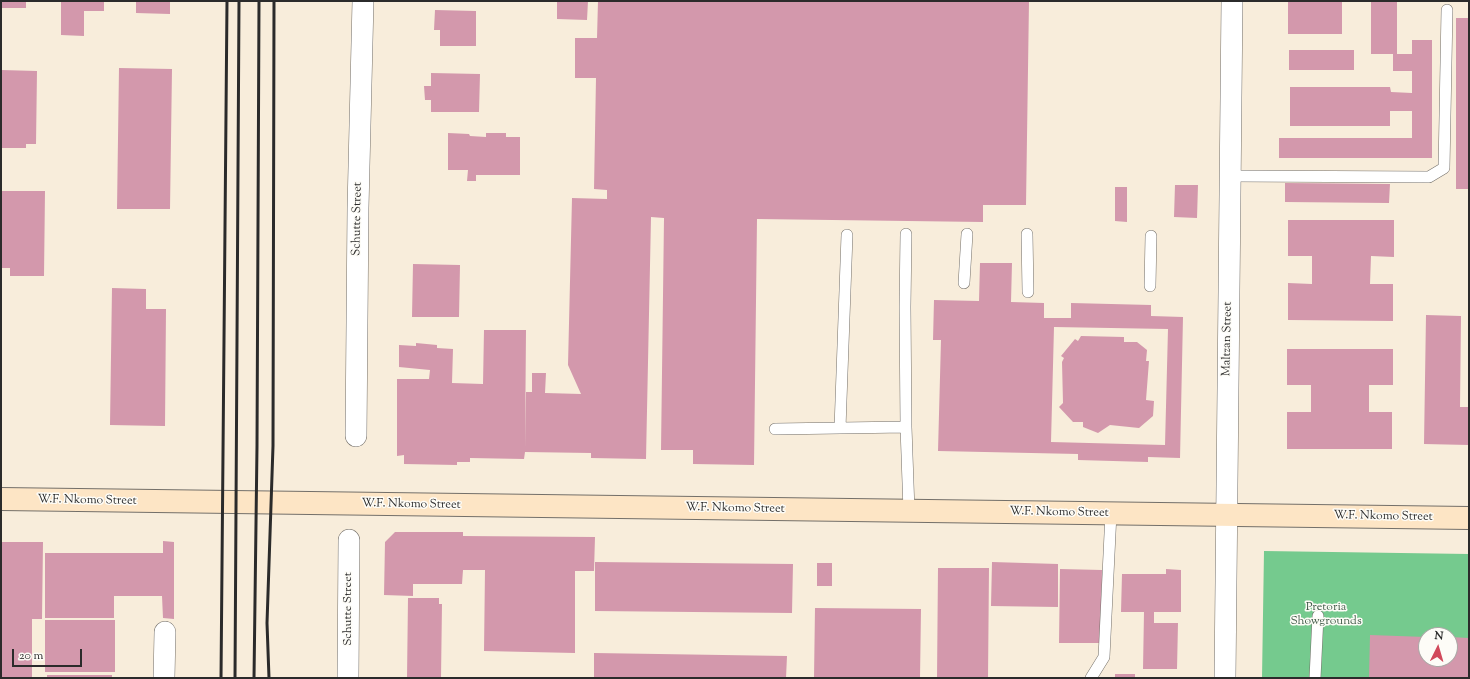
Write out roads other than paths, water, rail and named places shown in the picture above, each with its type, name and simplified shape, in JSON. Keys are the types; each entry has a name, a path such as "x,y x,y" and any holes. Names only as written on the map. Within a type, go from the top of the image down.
{"main road":[{"name":"W.F. Nkomo Street","path":"1,500 1469,518"}],"street":[{"name":"Schutte Street","path":"356,436 358,208 363,1"},
{"name":"Maltzan Street","path":"1225,678 1232,1"},
{"name":"Schutte Street","path":"348,678 349,540"},
{"path":"164,678 165,632"}],"lane":[{"path":"1230,176 1429,177 1444,168 1447,10"},
{"path":"906,234 906,427 909,511"},
{"path":"964,283 967,234"},
{"path":"1027,234 1028,292"},
{"path":"840,428 847,235"},
{"path":"1150,286 1151,236"},
{"path":"775,429 906,427"},
{"path":"1091,678 1104,657 1111,513"},
{"path":"1315,678 1318,616"}],"railway":[{"path":"221,678 227,1"},
{"path":"235,678 239,1"},
{"path":"254,678 257,446 259,1"},
{"path":"269,678 267,623 273,446 274,1"}],"park label":[{"name":"Pretoria Showgrounds","path":"1326,615"}]}
